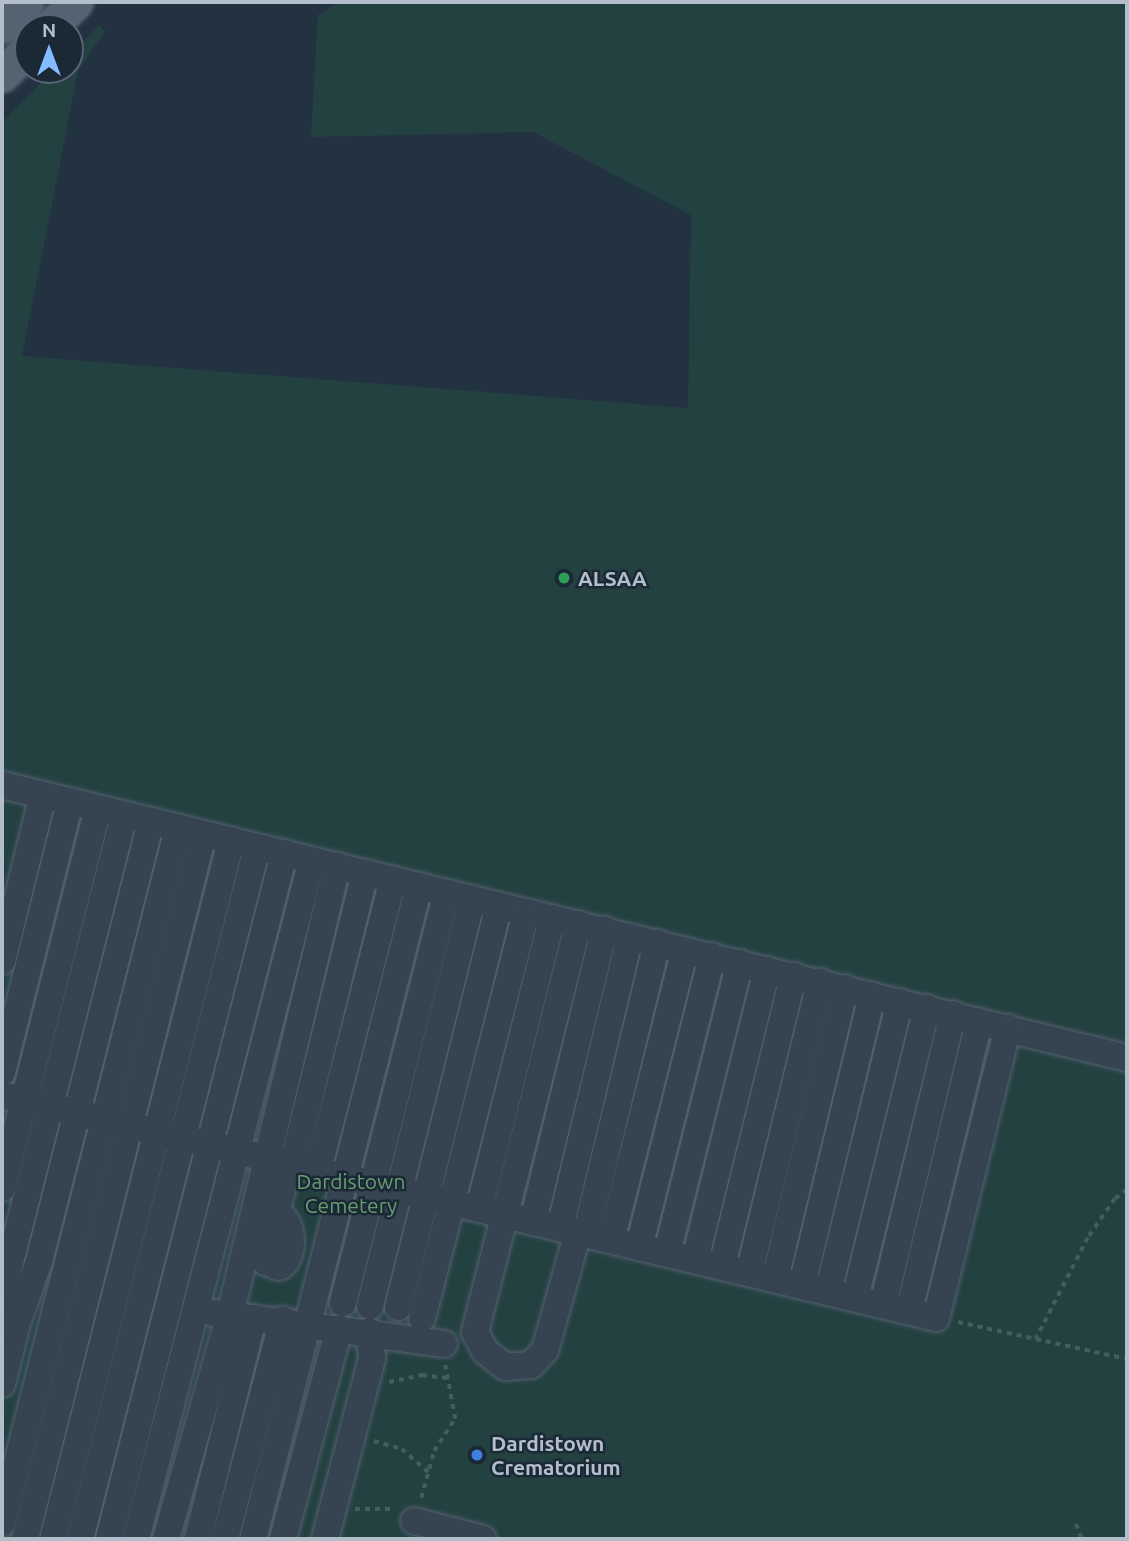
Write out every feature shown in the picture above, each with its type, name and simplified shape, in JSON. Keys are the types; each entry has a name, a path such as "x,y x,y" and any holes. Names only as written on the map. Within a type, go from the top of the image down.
{"main road":[{"path":"2,26 26,2"}],"lane":[{"path":"2,785 1127,1058"},
{"path":"2,961 43,795"},
{"path":"2,1072 70,802"},
{"path":"2,1188 13,1098 98,809"},
{"path":"2,1384 15,1331 10,1298 50,1107 124,815"},
{"path":"10,1298 77,1113 151,821"},
{"path":"2,1523 178,828"},
{"path":"25,1539 203,834"},
{"path":"53,1539 231,841"},
{"path":"80,1539 257,847"},
{"path":"109,1539 212,1145 284,853"},
{"path":"136,1539 312,860"},
{"path":"291,1164 337,866"},
{"path":"265,1262 365,873"},
{"path":"291,1164 393,880"},
{"path":"225,1539 345,1177 419,886"},
{"path":"283,1539 373,1184 460,896"},
{"path":"325,1539 372,1357 370,1319 460,896"},
{"path":"398,1307 499,905"},
{"path":"422,1318 526,912"},
{"path":"479,1209 552,918"},
{"path":"578,924 475,1332 485,1351 505,1367 531,1366 545,1350 685,950"},
{"path":"533,1222 604,930"},
{"path":"584,1234 630,937"},
{"path":"584,1234 657,943"},
{"path":"639,1247 712,956"},
{"path":"667,1253 740,963"},
{"path":"695,1260 767,970"},
{"path":"722,1266 793,976"},
{"path":"749,1273 832,985"},
{"path":"775,1279 832,985"},
{"path":"802,1285 872,995"},
{"path":"828,1292 900,1002"},
{"path":"855,1298 927,1008"},
{"path":"883,1305 953,1014"},
{"path":"909,1311 979,1021"},
{"path":"13,1098 936,1318 1008,1028"},
{"path":"166,1539 274,1225"},
{"path":"10,1298 114,1302 139,1308 196,1310 296,1322 341,1315 370,1319 444,1344"},
{"path":"198,1539 242,1316"},
{"path":"253,1539 296,1322"},
{"path":"411,1508 453,1535 483,1539"}],"path":[{"path":"1036,1339 1088,1237 1115,1199 1127,1190"},
{"path":"956,1322 1127,1359"},
{"path":"335,1503 363,1511 411,1508 428,1472 434,1451 455,1419 444,1344"},
{"path":"367,1377 396,1384 422,1375 448,1378"},
{"path":"352,1436 402,1449 428,1472"},
{"path":"1076,1524 1082,1539"}],"green space":[{"name":"Dardistown Cemetery","path":"339,2 1127,2 1127,1539 2,1539 2,122 40,84 75,84 22,356 688,408 691,215 533,132 311,137 318,15"},
{"path":"99,26 105,31 84,62 84,40"}],"place":[{"name":"ALSAA","path":"564,578"},
{"name":"Dardistown Crematorium","path":"477,1455"}]}
